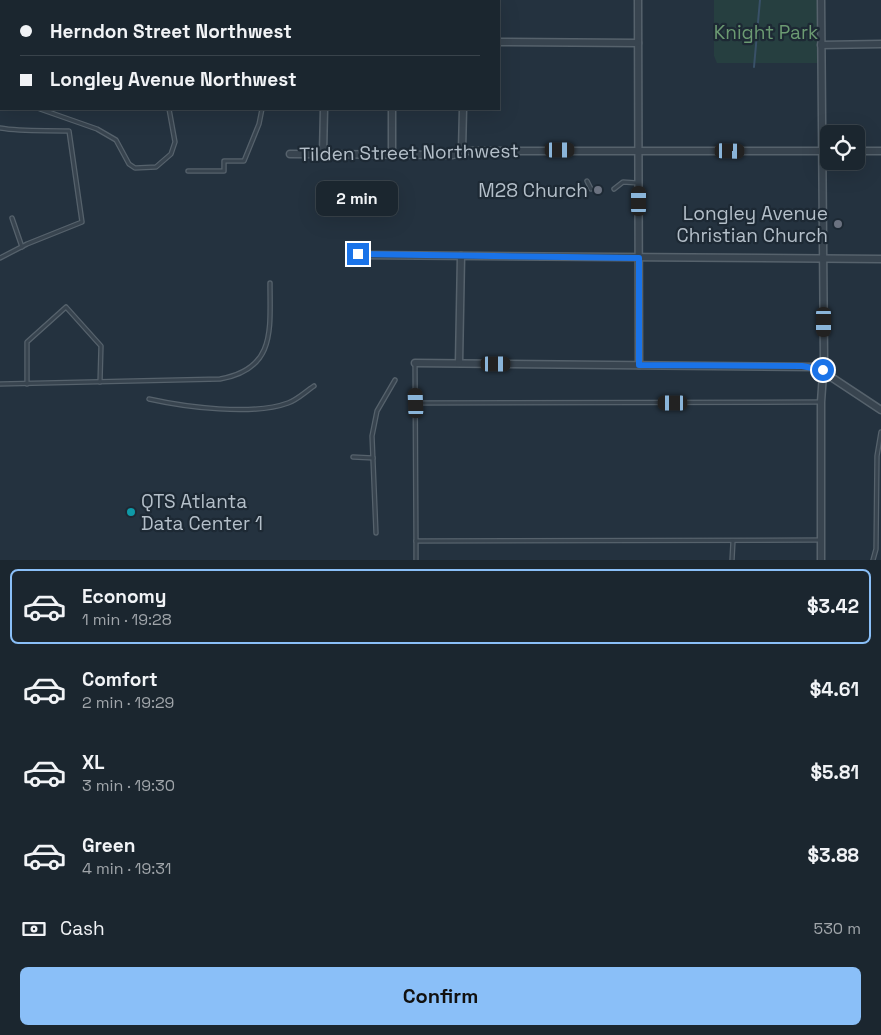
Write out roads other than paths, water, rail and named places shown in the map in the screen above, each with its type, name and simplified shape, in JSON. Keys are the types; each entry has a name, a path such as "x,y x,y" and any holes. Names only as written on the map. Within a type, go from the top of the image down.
{"street":[{"path":"638,0 639,365"},
{"path":"821,0 825,125"},
{"path":"500,42 638,43"},
{"path":"821,45 881,44"},
{"path":"324,110 324,154"},
{"path":"392,110 392,154"},
{"path":"462,110 462,151"},
{"name":"Tilden Street Northwest","path":"290,154 453,154 462,151 639,150 820,152"},
{"path":"865,151 881,151"},
{"path":"821,560 821,402 825,170"},
{"path":"358,254 881,259"},
{"path":"459,363 461,256"},
{"path":"415,363 802,366 823,370 881,410"}],"lane":[{"path":"43,110 98,129 116,140 129,164 135,168 156,167 171,154 175,142 169,110"},
{"path":"188,171 224,171 224,161 244,161 259,124 262,110"},
{"path":"0,128 22,132 45,130 70,132 82,222 0,258"},
{"path":"587,181 591,189"},
{"path":"614,189 623,182 639,183"},
{"path":"12,218 22,247"},
{"path":"0,384 220,379 239,376 250,370 259,360 268,336 270,283"},
{"path":"27,384 27,342 66,307 101,346 100,382"},
{"path":"415,363 416,560"},
{"path":"376,532 373,458 374,423 378,410 394,380"},
{"path":"149,399 195,408 270,408 290,402 314,386"},
{"path":"416,403 821,402"},
{"path":"873,560 876,549 881,432"},
{"path":"353,457 373,458"},
{"path":"416,541 821,540"},
{"path":"732,541 732,560"}],"waterway":[{"path":"754,67 760,0"}],"place":[{"name":"M28 Church","path":"598,190"},
{"name":"Longley Avenue Christian Church","path":"838,224"},
{"name":"QTS Atlanta Data Center 1","path":"131,512"}],"park label":[{"name":"Knight Park","path":"766,32"}]}
